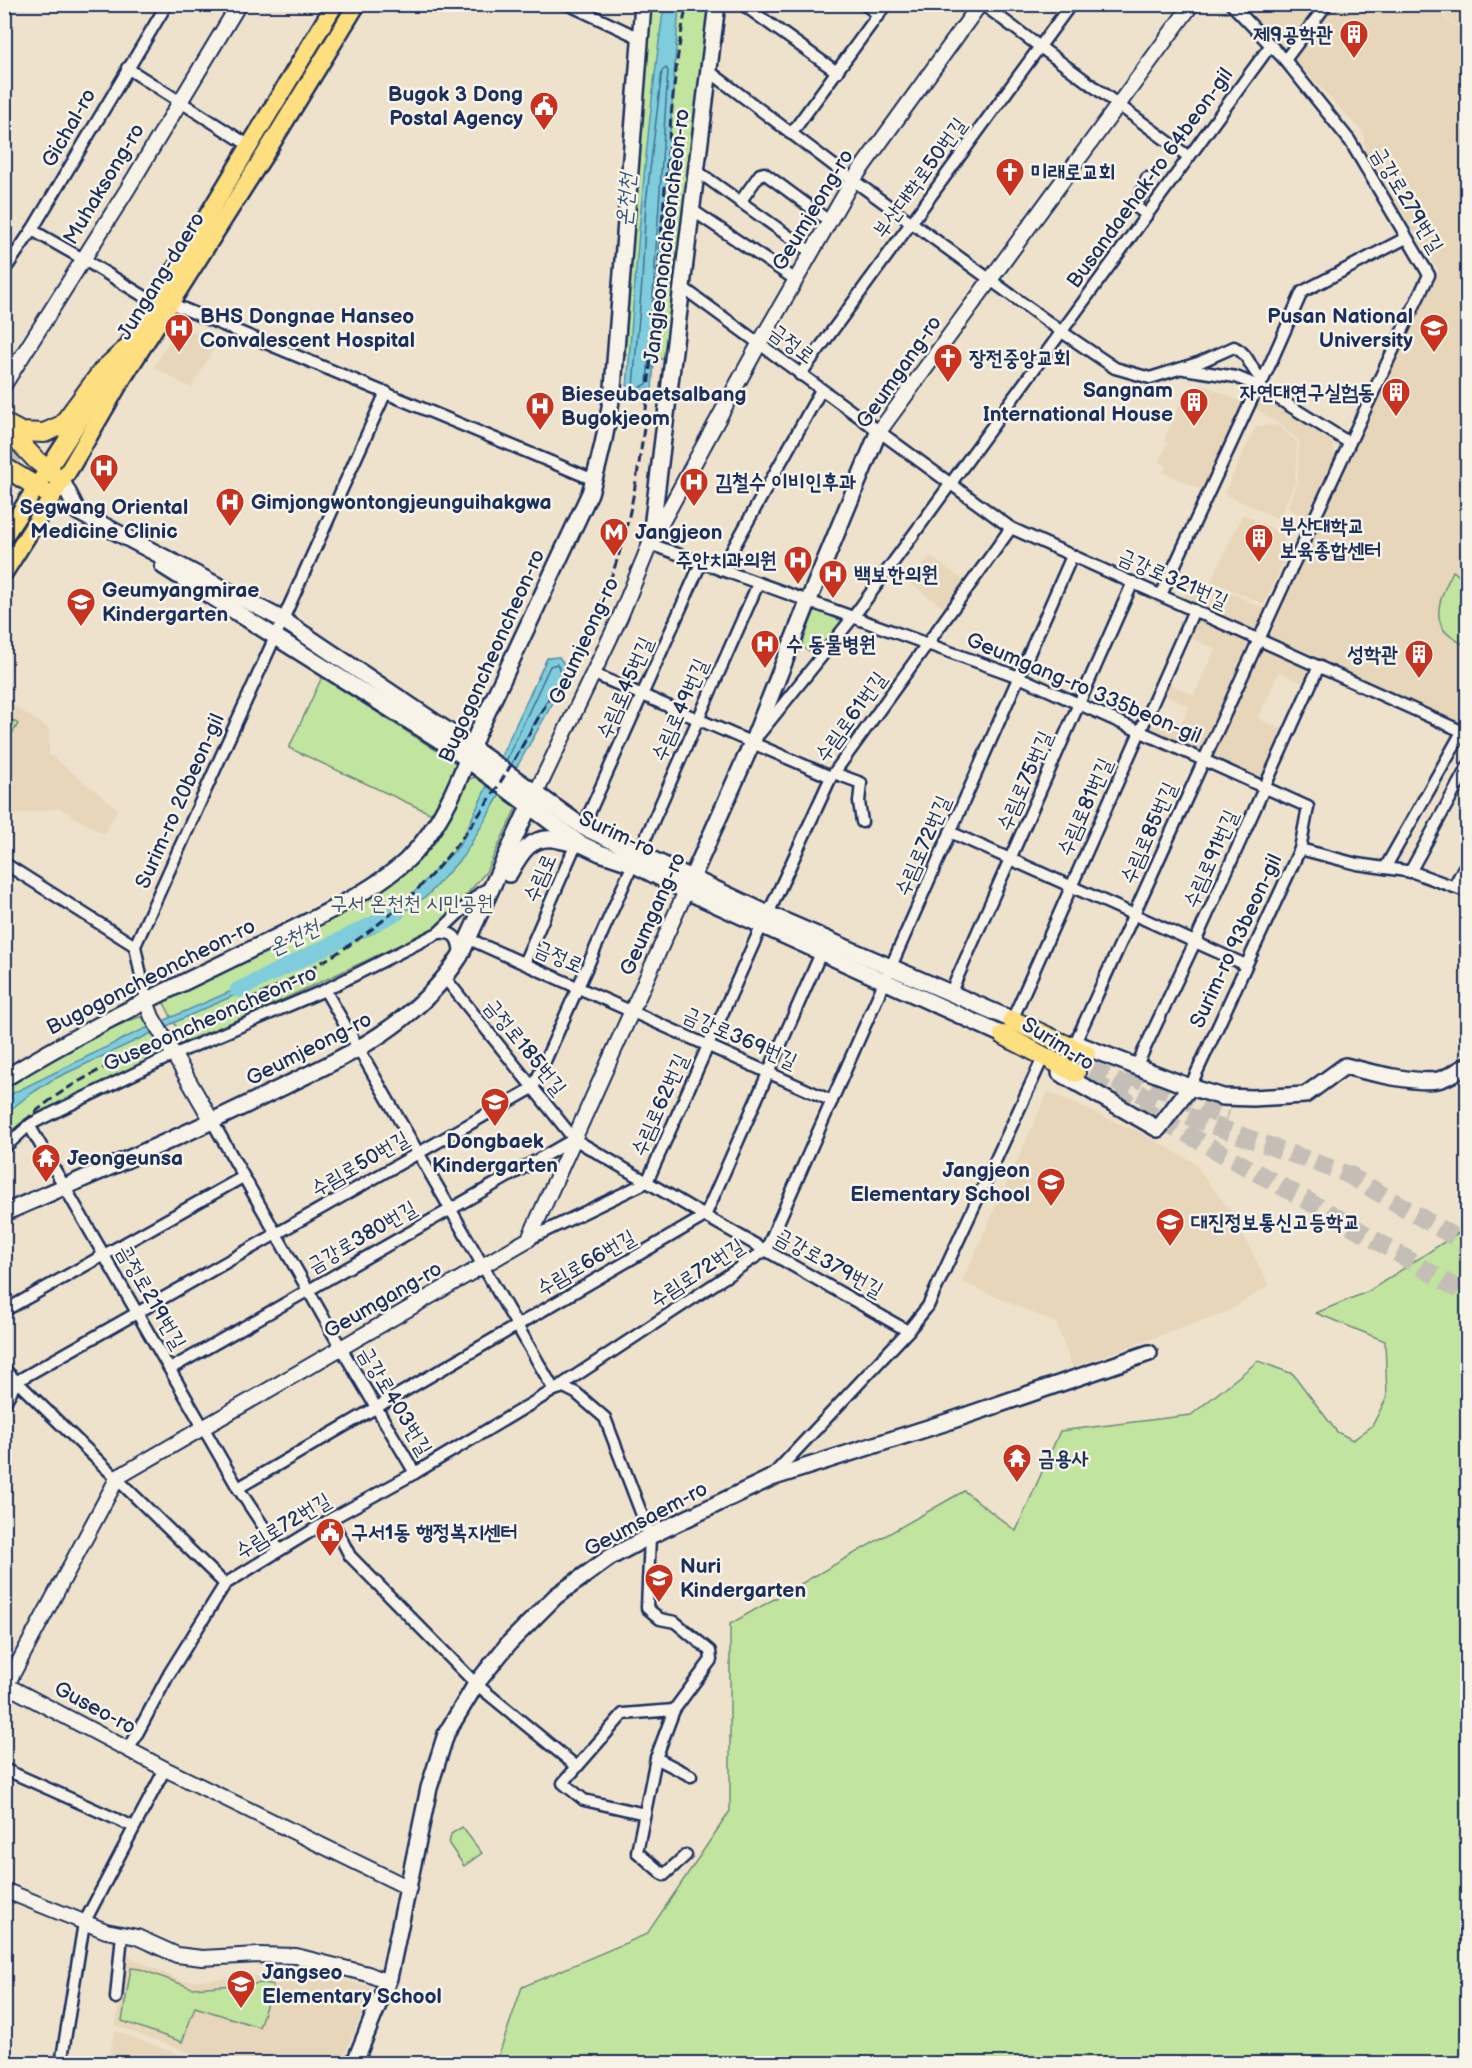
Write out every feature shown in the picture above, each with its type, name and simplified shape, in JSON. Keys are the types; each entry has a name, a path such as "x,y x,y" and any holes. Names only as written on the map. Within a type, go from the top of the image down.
{"highway":[{"path":"4,425 21,432 44,433 62,425 102,371 124,351"},
{"path":"4,425 36,460 50,483"},
{"path":"4,466 50,483"},
{"path":"1008,1028 1080,1048"},
{"path":"1008,1028 1045,1060 1076,1073"}],"main road":[{"name":"Jungang-daero","path":"4,537 50,483 119,384 250,146 335,4"},
{"name":"Jungang-daero","path":"4,573 50,483 124,351 162,303 265,154 357,4"},
{"name":"Bugogoncheoncheon-ro","path":"4,1079 54,1048 297,927 371,887 407,860 438,821 473,756 594,480 608,424 612,388 643,4"},
{"name":"Jangjeononcheoncheon-ro","path":"650,544 717,4"},
{"name":"Geumgang-ro","path":"689,885 752,743 878,433"},
{"path":"50,483 78,512"},
{"name":"Surim-ro","path":"78,512 283,620 527,794 636,859 765,920 1008,1028"},
{"name":"Surim-ro","path":"78,512 275,637 473,756"},
{"name":"Surim-ro","path":"527,794 559,830 579,843 600,853 636,859"},
{"name":"Geumjeong-ro","path":"4,1213 212,1121 359,1050 390,1030 417,1007 445,978 460,956 495,884 527,794"},
{"path":"495,884 509,873 517,858 529,844 539,839 579,843"},
{"name":"Surim-ro","path":"765,920 821,953 950,994 1008,1028"},
{"name":"Surim-ro","path":"1080,1048 1223,1097 1305,1095 1345,1066 1367,1072 1428,1081 1441,1080 1467,1065"},
{"name":"Surim-ro","path":"1045,1060 1158,1129 1190,1087"},
{"name":"Geumsaem-ro","path":"354,2064 387,1982 429,1788 446,1734 476,1684 509,1643 556,1596 609,1558 771,1478 947,1422 1149,1353"}],"street":[{"name":"Gichal-ro","path":"4,271 32,230 167,4"},
{"name":"Muhaksong-ro","path":"4,385 127,190 239,4"},
{"path":"567,4 640,38"},
{"path":"742,4 837,72"},
{"path":"864,4 879,15"},
{"path":"791,134 886,4"},
{"path":"981,4 1189,157"},
{"name":"Geumjeong-ro","path":"527,794 594,674 650,544 811,252 853,180 981,4"},
{"name":"부산대학로50번길","path":"800,375 1071,4"},
{"name":"Geumgang-ro","path":"878,433 1192,4"},
{"name":"금강로279번길","path":"1231,4 1285,60 1350,141 1429,275 1348,442 1258,638"},
{"path":"1285,60 1327,4"},
{"name":"Busandaehak-ro 64beon-gil","path":"752,743 854,616 1270,46"},
{"path":"127,68 250,146"},
{"path":"709,71 853,180 1114,368 1150,378 1181,369 1234,347 1245,352 1260,383"},
{"path":"697,171 811,252"},
{"path":"740,202 760,174 764,172 830,221"},
{"path":"1147,178 1136,207 1147,215"},
{"path":"692,210 796,280"},
{"path":"32,230 162,303 386,392 594,480"},
{"path":"1161,595 1302,292 1406,238"},
{"name":"금정로","path":"682,287 878,433"},
{"path":"1181,369 1260,383 1348,442"},
{"path":"721,570 821,390"},
{"name":"Surim-ro 20beon-gil","path":"135,946 386,392"},
{"path":"4,417 14,423 30,427 45,424 63,416 83,398"},
{"name":"금강로321번길","path":"878,433 1011,528 1465,733"},
{"name":"수림로61번길","path":"765,920 832,775 1011,528"},
{"name":"Geumgang-ro 335beon-gil","path":"650,544 1019,677 1308,807"},
{"name":"수림로72번길","path":"129,1749 169,1674 225,1584 331,1519 415,1473 554,1390 766,1250 1072,556"},
{"name":"수림로45번길","path":"583,828 701,563"},
{"name":"수림로75번길","path":"950,994 1133,582"},
{"name":"수림로49번길","path":"636,859 758,584"},
{"name":"수림로81번길","path":"1008,1028 1194,610"},
{"name":"수림로85번길","path":"1080,1048 1134,915 1258,638"},
{"name":"수림로91번길","path":"1136,1067 1319,666"},
{"path":"594,674 752,743 832,775 861,783 859,802 862,822"},
{"path":"1385,868 1465,733"},
{"path":"1410,872 1467,766"},
{"name":"Surim-ro 93beon-gil","path":"1190,1087 1300,849 1308,807"},
{"path":"950,832 1246,965"},
{"name":"수림로","path":"524,963 572,853 579,843"},
{"path":"1300,849 1357,864 1410,872 1467,892"},
{"path":"533,1088 636,859"},
{"path":"1454,886 1467,860"},
{"path":"4,863 135,946 146,1001 152,1017 212,1121"},
{"name":"Guseooncheoncheon-ro","path":"4,1148 28,1125 173,1052 325,990 438,933 480,893 495,884"},
{"name":"Geumgang-ro","path":"117,1477 529,1239 689,885"},
{"name":"수림로62번길","path":"529,1239 647,1182 765,920"},
{"path":"438,933 447,932 456,936 460,944 460,956"},
{"name":"금정로","path":"469,939 632,1011"},
{"path":"705,1216 821,953"},
{"name":"금정로185번길","path":"445,978 574,1139"},
{"path":"325,990 554,1390 564,1387 576,1393 604,1418 650,1536 647,1608 660,1618 675,1622 710,1651 711,1660 674,1710 656,1758 637,1852 664,1875 686,1855"},
{"name":"금강로369번길","path":"632,1011 832,1101"},
{"path":"771,1478 928,1306 1045,1060"},
{"name":"수림로50번길","path":"16,1381 533,1088"},
{"name":"금강로403번길","path":"212,1121 415,1473"},
{"name":"금정로219번길","path":"28,1125 238,1488 279,1550"},
{"name":"금강로379번길","path":"574,1139 705,1216 908,1330"},
{"name":"금강로380번길","path":"170,1369 574,1139"},
{"path":"4,1311 243,1177"},
{"name":"수림로66번길","path":"238,1488 705,1216"},
{"path":"4,1369 225,1584"},
{"path":"4,1404 16,1381"},
{"path":"5,1686 117,1477"},
{"path":"331,1519 350,1556 476,1684 576,1766"},
{"name":"Guseo-ro","path":"5,1686 165,1769 409,1888"},
{"path":"645,1814 585,1800 563,1782 623,1714 674,1710"},
{"path":"656,1758 691,1776"},
{"path":"4,1769 134,1827"},
{"path":"61,2064 84,1923 165,1769"},
{"path":"4,1890 84,1923 106,1931 137,1937 170,1953 186,1957 296,1956 368,1974 387,1982"},
{"path":"116,1998 122,1934"}],"shaded area":[{"path":"1239,5 1323,5 1291,47 1284,48 1278,47"},
{"name":"Pusan National University","path":"1336,5 1429,5 1462,31 1467,25 1467,721 1465,725 1270,636 1351,455 1439,272 1365,152 1364,134 1293,58"},
{"path":"1431,5 1467,5 1467,24 1463,30"},
{"path":"179,324 216,345 191,388 154,367"},
{"path":"1201,383 1244,403 1205,491 1164,473 1167,465 1158,462 1168,443 1164,440 1185,391 1195,396"},
{"path":"1268,398 1332,443 1336,459 1310,519 1287,508 1297,485 1299,441 1279,424 1251,406 1256,400"},
{"path":"1278,425 1297,442 1295,482 1279,519 1224,494 1256,426"},
{"path":"1243,514 1287,536 1277,558 1284,561 1264,604 1211,581"},
{"path":"930,556 966,582 946,609 911,584"},
{"path":"1191,582 1209,590 1212,584 1267,610 1257,634 1182,600"},
{"path":"1196,613 1255,640 1202,757 1144,731 1153,711 1181,724 1189,707 1163,694 1168,684 1194,695 1215,649 1186,636"},
{"path":"1258,643 1314,669 1307,685 1279,672 1258,718 1287,732 1265,781 1207,755"},
{"path":"4,699 49,729 49,754 118,809 104,834 59,808 5,816"},
{"path":"1048,1092 1141,1133 1193,1162 1231,1212 1269,1285 1227,1312 1072,1367 1056,1323 962,1282"},
{"name":"Jangseo Elementary School","path":"125,1955 182,1981 252,1977 295,1969 369,1987 371,1992 341,2063 218,2063 116,2026"},
{"path":"115,2031 203,2063 107,2064"}],"green space":[{"path":"650,5 712,5 669,360 624,354 618,351"},
{"path":"1453,571 1463,584 1466,594 1467,647 1446,633 1440,623 1441,600"},
{"path":"815,609 845,619 817,655 801,647"},
{"path":"322,677 456,763 458,774 434,815 289,748"},
{"path":"5,715 18,724 5,745"},
{"name":"구서 온천천 시민공원","path":"479,776 517,806 486,872 434,929 254,1013 184,1042 163,1001 241,963 380,886 442,823 469,779"},
{"path":"139,1017 144,1018 162,1048 162,1056 5,1145 5,1086 70,1048"},
{"path":"1467,1204 1467,2063 496,2063 522,1987 647,1934 730,1811 730,1624 964,1491 1016,1531 1060,1431 1191,1415 1258,1361 1293,1374 1337,1432 1353,1440 1372,1426 1387,1397 1385,1341 1316,1313 1369,1291 1461,1231"},
{"path":"462,1827 482,1853 464,1866 449,1844 451,1834"},
{"path":"131,1968 140,1969 192,1988 264,1983 273,1985 259,2027 195,2007 182,2042 122,2021"}],"water":[{"name":"온천천","path":"664,5 679,5 652,390 630,400 627,389 638,245"},
{"name":"온천천","path":"559,657 570,672 464,855 428,895 375,932 324,955 393,914 459,846 547,658"},
{"path":"323,955 52,1080 5,1114 7,1096 133,1034"}],"waterway":[{"name":"온천천","path":"238,990 398,912"}],"tunnel":[{"path":"4,452 82,514"},
{"path":"970,1009 1182,1114 1355,1177"},
{"path":"1127,1073 1227,1119"},
{"path":"1091,1081 1328,1212 1468,1295"},
{"path":"1345,1173 1468,1245"}],"railway":[{"path":"4,1139 49,1101 78,1082 114,1062 303,973 372,929 397,909 441,864 479,815 513,761 593,620 613,572 628,519 639,463 646,405 672,106 687,4"}],"place":[{"name":"제9공학관","path":"1354,60"},
{"name":"Bugok 3 Dong Postal Agency","path":"544,132"},
{"name":"미래로교회","path":"1010,198"},
{"name":"BHS Dongnae Hanseo Convalescent Hospital","path":"179,354"},
{"name":"Pusan National University","path":"1434,354"},
{"name":"장전중앙교회","path":"948,384"},
{"name":"자연대연구실험동","path":"1396,418"},
{"name":"Sangnam International House","path":"1194,428"},
{"name":"Bieseubaetsalbang Bugokjeom","path":"540,432"},
{"name":"Segwang Oriental Medicine Clinic","path":"104,494"},
{"name":"김철수 이비인후과","path":"694,508"},
{"name":"Gimjongwontongjeunguihakgwa","path":"230,528"},
{"name":"Jangjeon","path":"614,558"},
{"name":"부산대학교 보육종합센터","path":"1259,564"},
{"name":"주안치과의원","path":"798,586"},
{"name":"백보한의원","path":"833,600"},
{"name":"Geumyangmirae Kindergarten","path":"81,628"},
{"name":"수 동물병원","path":"765,670"},
{"name":"성학관","path":"1419,680"},
{"name":"Dongbaek Kindergarten","path":"495,1128"},
{"name":"Jeongeunsa","path":"46,1184"},
{"name":"Jangjeon Elementary School","path":"1051,1208"},
{"name":"대진정보통신고등학교","path":"1170,1248"},
{"name":"금용사","path":"1017,1484"},
{"name":"구서1동 행정복지센터","path":"330,1558"},
{"name":"Nuri Kindergarten","path":"659,1604"},
{"name":"Jangseo Elementary School","path":"241,2010"}]}
